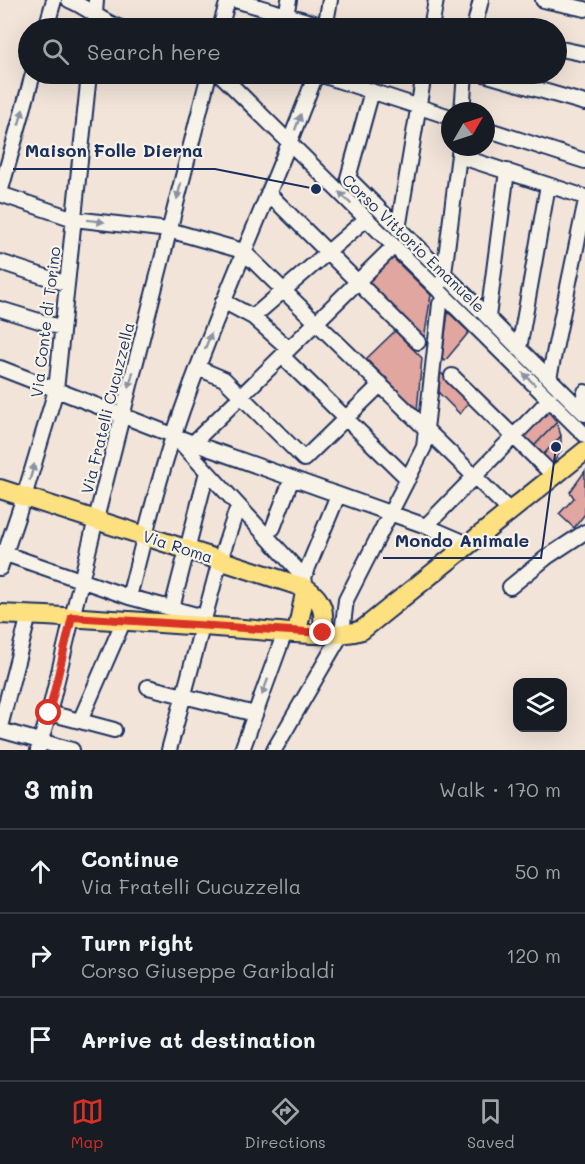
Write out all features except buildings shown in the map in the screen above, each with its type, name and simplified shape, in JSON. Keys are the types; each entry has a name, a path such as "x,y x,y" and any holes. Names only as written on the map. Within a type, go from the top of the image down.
{"main road":[{"path":"0,614 124,621 203,622 291,632 350,634 362,630 585,451"},
{"name":"Via Roma","path":"0,489 220,560 305,583"},
{"path":"291,632 305,583"},
{"path":"305,583 316,595 324,610 323,633"}],"street":[{"path":"49,18 54,0"},
{"path":"69,0 96,7"},
{"path":"223,18 228,0"},
{"path":"235,0 295,18"},
{"path":"286,15 289,0"},
{"path":"328,18 330,0"},
{"path":"433,18 436,0"},
{"path":"476,18 481,0"},
{"path":"543,0 585,9"},
{"path":"567,50 585,54"},
{"path":"30,84 0,194 74,219 169,230 243,251 285,289 510,511"},
{"name":"Via Conte di Torino","path":"0,568 2,553 24,497 56,390 88,84"},
{"name":"Via Fratelli Cucuzzella","path":"39,746 206,84"},
{"name":"Corso Vittorio Emanuele","path":"230,84 585,435"},
{"path":"129,597 173,435 223,301 313,84"},
{"path":"349,84 441,114"},
{"path":"398,229 422,84"},
{"path":"463,102 464,84"},
{"path":"519,84 585,103"},
{"path":"372,91 348,178 443,279 488,317 583,412"},
{"path":"495,132 585,161"},
{"path":"443,279 458,156"},
{"path":"471,156 507,171 585,196"},
{"path":"488,317 507,171"},
{"path":"519,349 548,185"},
{"path":"268,193 418,342"},
{"path":"549,378 585,205"},
{"path":"253,317 366,219"},
{"path":"190,446 394,246"},
{"path":"0,262 67,284"},
{"path":"223,301 253,317 346,419 408,479"},
{"path":"274,750 342,633 346,600 424,447 440,304"},
{"path":"0,309 62,328"},
{"path":"0,368 173,435 190,446 292,478 426,526 468,544"},
{"path":"198,368 224,379 304,459 381,384"},
{"path":"452,376 554,476"},
{"path":"583,412 585,392"},
{"path":"426,526 550,399"},
{"path":"190,446 207,472 305,583 338,495"},
{"path":"172,608 207,472"},
{"path":"273,528 292,478"},
{"path":"169,750 220,560 238,506"},
{"path":"510,587 585,532"},
{"path":"2,553 129,597 172,608 203,622"},
{"path":"29,615 0,729 39,746 72,750"},
{"path":"80,721 124,621"},
{"path":"242,750 255,714 291,632"},
{"path":"148,687 255,714"},
{"path":"49,713 114,730"}],"place":[{"name":"Maison Folle Dierna","path":"316,189"},
{"name":"Mondo Animale","path":"556,447"}],"route":[{"path":"49,713 72,617 323,633"}]}
